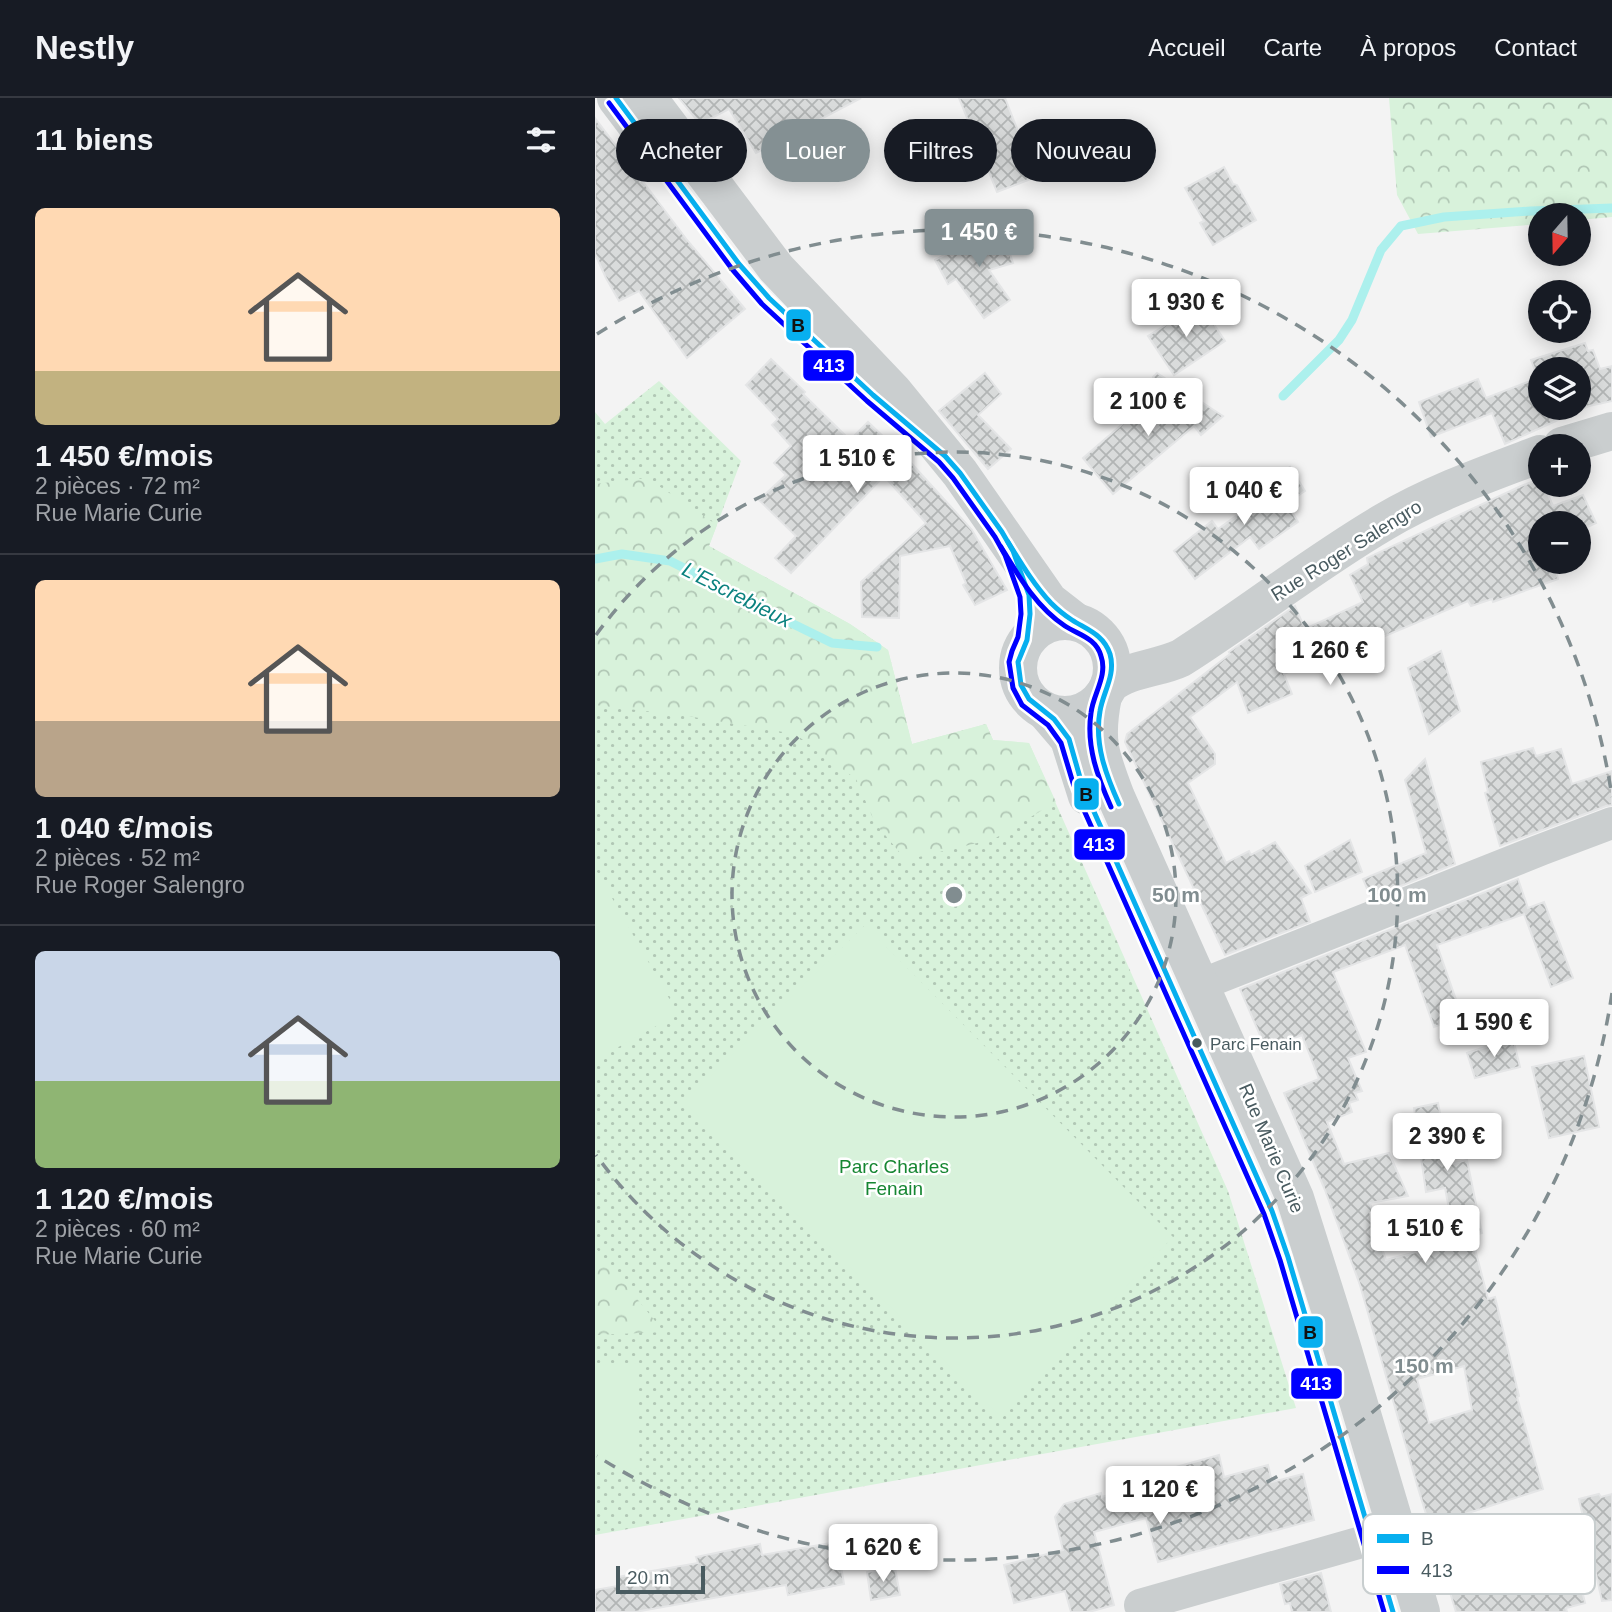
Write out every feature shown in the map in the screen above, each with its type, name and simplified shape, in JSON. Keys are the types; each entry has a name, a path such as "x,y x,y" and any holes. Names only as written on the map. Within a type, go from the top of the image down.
{"street":[{"path":"617,98 758,287 873,395 945,456"},
{"path":"648,98 776,268 893,391 960,472 1049,601 1088,630 1108,648 1112,659 1112,672 1106,690 1093,707 1073,715 1045,711 1029,699 1019,677 1020,654 1027,640 1045,625 1061,621 1088,630"},
{"path":"1591,437 1612,431"},
{"name":"Rue Roger Salengro","path":"1106,690 1125,675 1174,661 1384,522 1433,496 1528,459"},
{"path":"1013,551 1029,595 1027,640"},
{"name":"Rue Roger Salengro","path":"1088,630 1119,645 1146,652 1177,652 1198,645"},
{"name":"Rue Marie Curie","path":"1106,690 1099,717 1101,757 1116,797 1295,1198 1392,1514"},
{"name":"Rue Marie Curie","path":"1045,711 1066,733 1072,746 1081,781 1091,805 1272,1211 1365,1514"},
{"path":"1200,985 1612,823"},
{"path":"1140,1605 1363,1542"},
{"name":"Rue Marie Curie","path":"1389,1594 1394,1612"},
{"name":"Rue Marie Curie","path":"1416,1594 1421,1612"}],"green space":[{"path":"1389,98 1612,98 1612,217 1591,219 1591,203 1528,203 1528,225 1418,234 1397,195"},
{"name":"Parc Charles Fenain","path":"659,381 741,461 709,546 850,624 888,650 912,744 986,724 993,740 1029,743 1228,1191 1296,1408 595,1535 595,412 605,424"},
{"path":"647,478 717,525 709,546 850,624 888,650 912,744 986,724 993,740 1029,743 1056,802 994,839 906,860 875,823 856,779 795,734 687,716 595,705 595,484"},
{"path":"595,868 678,1014 595,1060"},
{"path":"865,925 1173,1237 1002,1418 684,1102"},
{"path":"595,1247 664,1332 595,1335"},
{"path":"636,1363 640,1468 595,1469 595,1365"}],"building":[{"path":"679,98 861,98 821,119 761,119 761,150 756,153 747,138 747,119 735,119 729,109 710,119 696,119"},
{"path":"959,98 1005,98 1013,119 1011,119 1011,182 1023,182 997,192 993,182 997,182 997,119 967,119"},
{"path":"595,118 616,146 616,182 643,182 687,240 745,309 687,358 639,291 619,301 595,254"},
{"path":"1224,167 1256,220 1213,245 1200,223 1204,221 1185,188"},
{"path":"1000,225 1013,263 989,270 1010,300 984,318 956,279 948,284 935,260"},
{"path":"1198,305 1225,341 1174,375 1148,336"},
{"path":"1585,343 1588,351 1593,350 1600,369 1612,366 1612,401 1591,406 1591,357 1541,357"},
{"path":"771,359 850,440 868,422 912,464 972,530 1007,590 975,605 963,585 966,583 950,546 900,556 899,618 862,617 861,582 926,523 884,476 791,573 775,558 796,536 759,500 786,475 774,463 791,446 772,425 778,419 746,385"},
{"path":"985,373 1001,394 978,415 1011,449 988,469 939,411"},
{"path":"1157,373 1223,416 1201,435 1194,426 1113,494 1083,458 1133,415 1148,433 1178,408 1153,377"},
{"path":"1478,379 1486,398 1528,382 1528,420 1558,420 1505,444 1492,413 1431,437 1419,402"},
{"path":"1290,467 1305,491 1287,503 1298,522 1259,549 1250,537 1195,579 1174,551 1212,521 1218,529 1275,488 1271,480"},
{"path":"1528,483 1528,497 1549,497 1553,506 1584,497 1590,511 1528,511 1528,574 1557,574 1558,579 1493,602 1492,599 1471,606 1468,601 1340,655 1338,650 1284,674 1292,694 1248,713 1237,682 1190,717 1215,754 1215,764 1188,783 1226,863 1249,851 1251,855 1275,842 1311,893 1301,898 1310,922 1225,955 1125,742 1127,734 1230,654 1229,652 1295,606 1305,629 1363,602 1350,575 1368,564 1367,558"},
{"path":"1591,512 1596,523 1591,525"},
{"path":"1441,651 1460,711 1429,734 1408,668"},
{"path":"1533,748 1536,756 1561,749 1572,784 1612,771 1612,805 1500,846 1485,793 1488,792 1481,762"},
{"path":"1425,759 1455,864 1371,898 1363,879 1426,853 1405,780"},
{"path":"1350,840 1362,872 1315,892 1305,866"},
{"path":"1518,879 1528,908 1544,902 1573,978 1551,987 1524,914 1437,945 1462,1017 1434,1027 1405,945 1333,972 1366,1052 1348,1058 1362,1091 1355,1093 1358,1100 1349,1103 1352,1112 1327,1122 1344,1164 1389,1153 1408,1196 1370,1203 1373,1212 1370,1213 1386,1260 1431,1248 1432,1251 1433,1247 1472,1237 1488,1299 1495,1297 1519,1396 1517,1397 1543,1489 1465,1514 1426,1514 1360,1285 1325,1190 1284,1093 1319,1079 1302,1035 1266,1049 1240,989","holes":["1464,1366 1472,1410 1429,1423 1417,1379"]},
{"path":"1513,1038 1520,1067 1475,1078 1467,1053"},
{"path":"1584,1056 1599,1127 1549,1138 1532,1067"},
{"path":"1438,1103 1450,1164 1467,1160 1482,1233 1455,1240 1445,1188 1426,1192 1414,1108"},
{"path":"1219,1455 1224,1477 1268,1465 1272,1482 1303,1474 1314,1520 1158,1562 1146,1518 1094,1532 1114,1605 1089,1612 1071,1612 1065,1591 1014,1603 1004,1565 1063,1550 1055,1517 1064,1504 1101,1493 1102,1497 1153,1480 1151,1474"},
{"path":"1612,1494 1612,1600 1602,1601 1595,1570 1595,1514 1582,1514 1579,1499"},
{"path":"837,1542 844,1584 788,1595 786,1585 635,1612 595,1612 595,1590 618,1586 617,1577 698,1563 696,1557 760,1544 762,1555"},
{"path":"895,1568 900,1595 871,1600 867,1572"},
{"path":"1321,1573 1331,1612 1292,1612 1290,1603 1285,1604 1280,1584"},
{"path":"1450,1594 1583,1594 1585,1603 1566,1608 1567,1612 1456,1612"}],"waterway":[{"name":"L'Escrebieux","path":"1283,396 1339,340 1352,320 1381,250 1401,226 1444,217 1612,208"},
{"name":"L'Escrebieux","path":"595,559 622,554 670,561 832,643 877,647"}],"transit line":[{"name":"B","path":"616,98 739,264 769,298 873,395 945,456 960,473 1013,551 1029,595 1027,640 1018,662 1021,685 1029,699 1054,719 1069,739 1091,805 1272,1211 1364,1514"},
{"name":"413","path":"609,103 732,269 762,304 867,401 939,462 995,537 1005,555 1020,597 1018,637 1009,662 1013,688 1022,705 1048,725 1061,743 1083,808 1264,1214 1363,1541"},
{"name":"B","path":"1008,542 1051,603 1095,634 1104,642 1110,654 1111,669 1100,711 1099,735 1106,771 1119,804"},
{"name":"413","path":"1001,547 1045,610 1091,641 1099,650 1103,671 1092,706 1090,738 1098,773 1111,807"},
{"name":"413","path":"1379,1594 1384,1612"},
{"name":"B","path":"1388,1594 1393,1612"}],"place":[{"name":"Parc Fenain","path":"1197,1043"}]}
